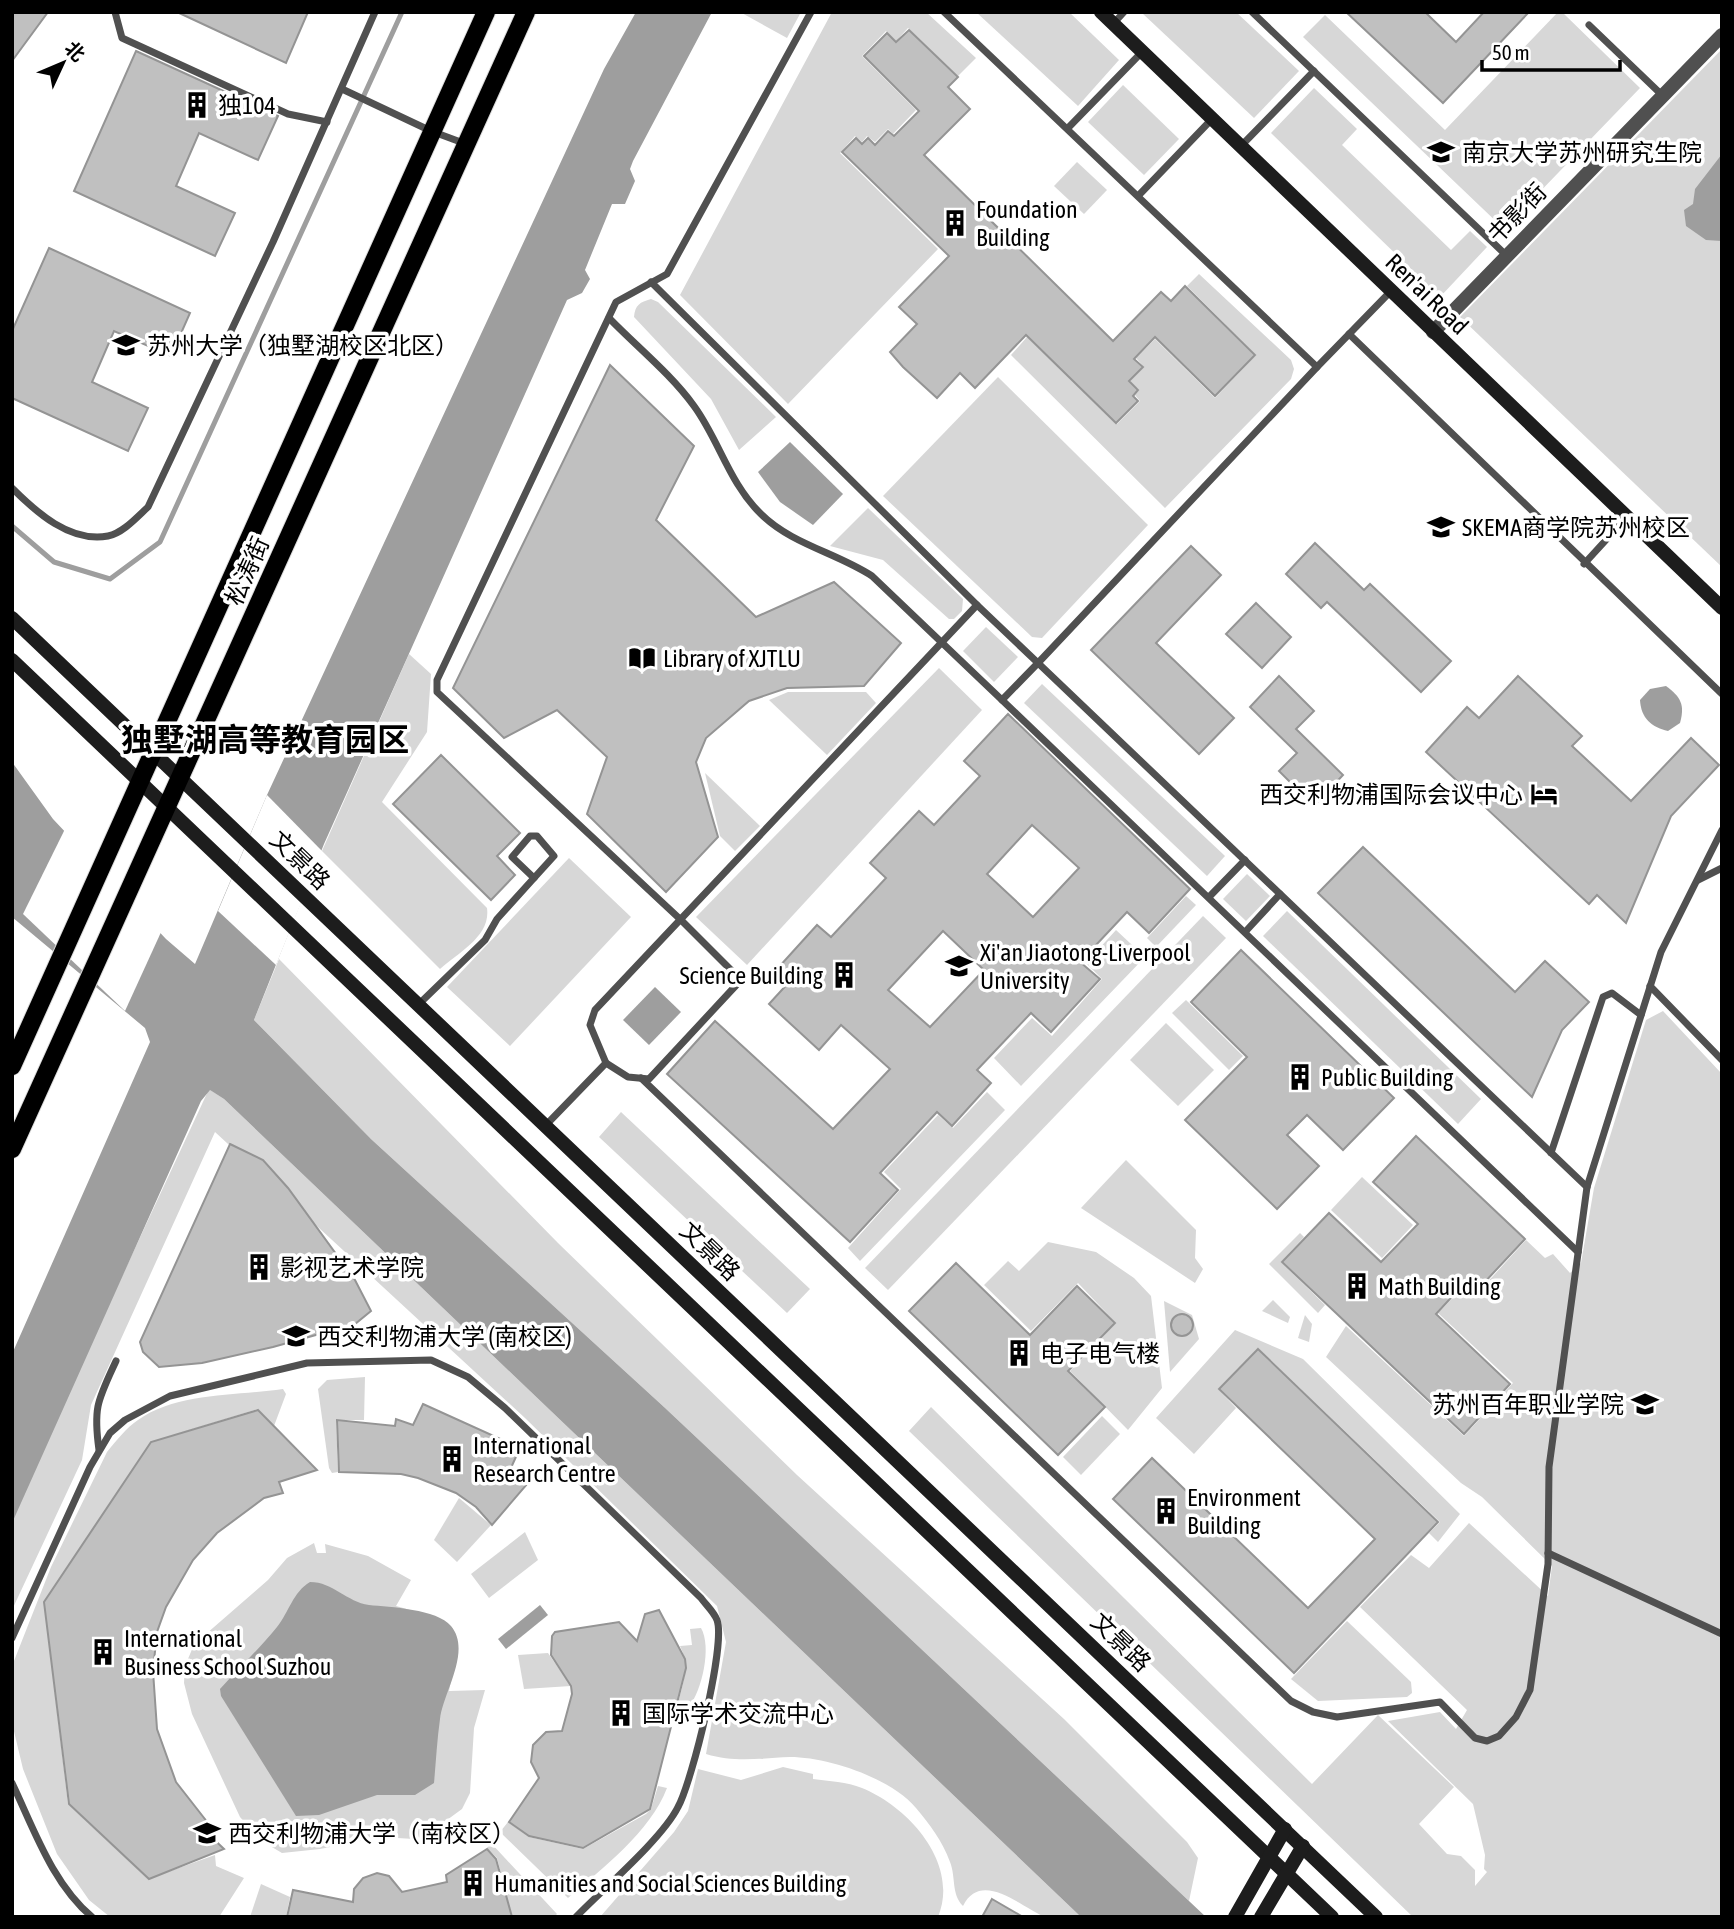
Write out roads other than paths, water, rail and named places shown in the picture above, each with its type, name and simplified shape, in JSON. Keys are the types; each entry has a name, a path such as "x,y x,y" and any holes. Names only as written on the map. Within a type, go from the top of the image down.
{"main road":[{"name":"松涛街","path":"12,1066 486,12"},
{"name":"松涛街","path":"12,1149 526,12"},
{"name":"Ren'ai Road","path":"1101,12 1722,607"},
{"name":"文景路","path":"12,618 1376,1917"},
{"path":"12,660 1332,1917"},
{"path":"1235,1917 1285,1829"},
{"path":"1261,1917 1303,1846"}],"street":[{"name":"书影街","path":"1433,332 1722,35"}],"lane":[{"path":"115,12 122,38 288,114 327,122"},
{"path":"12,488 60,527 84,535 108,536 128,525 148,507 327,122 375,12"},
{"path":"811,12 667,274 616,302 438,680 437,692 681,920 741,980 649,1079 628,1077 606,1063 590,1025 595,1010 681,920 943,643 977,605"},
{"path":"944,12 1317,367"},
{"path":"1113,24 1125,12"},
{"path":"1252,12 1507,256"},
{"path":"1589,25 1663,96"},
{"path":"1068,128 1142,52"},
{"path":"1241,147 1314,71"},
{"path":"342,89 431,131 466,144"},
{"path":"1139,195 1212,119"},
{"path":"651,282 977,605 1587,1187"},
{"path":"1002,700 1391,291"},
{"path":"609,318 694,404 739,487 761,515 780,531 852,563 872,576 1246,930 1577,1252"},
{"path":"1349,334 1584,564 1722,694"},
{"path":"1584,564 1627,517"},
{"path":"640,1079 1291,1701 1313,1712 1337,1717 1440,1702 1475,1738 1487,1741 1499,1736 1516,1717 1531,1690 1548,1553 1549,1467 1587,1187 1661,952 1722,830"},
{"path":"419,1004 485,940 497,919 554,856 533,835 512,857 534,878"},
{"path":"1210,896 1245,860"},
{"path":"1696,881 1722,867"},
{"path":"1246,930 1280,894"},
{"path":"1650,986 1722,1060"},
{"path":"1551,1153 1603,997 1612,993 1619,995 1641,1015"},
{"path":"546,1125 606,1063"},
{"path":"12,1638 99,1451 110,1433 125,1420 170,1396 307,1363 431,1360 468,1377 505,1408 701,1598 717,1619 720,1644 689,1780 678,1808 665,1825 576,1917"},
{"path":"99,1451 95,1418 97,1402 116,1361"},
{"path":"1548,1553 1722,1634"},
{"path":"12,1783 57,1875 77,1903 92,1917"}],"waterway":[{"path":"12,526 54,562 110,579 160,542 402,12"}],"place":[{"name":"独104","path":"197,105"},
{"name":"南京大学苏州研究生院","path":"1441,152"},
{"name":"Foundation Building","path":"955,223"},
{"name":"苏州大学（独墅湖校区北区）","path":"126,345"},
{"name":"SKEMA商学院苏州校区","path":"1441,527"},
{"name":"Library of XJTLU","path":"642,658"},
{"name":"西交利物浦国际会议中心","path":"1544,794"},
{"name":"Xi'an Jiaotong-Liverpool University","path":"959,966"},
{"name":"Science Building","path":"844,975"},
{"name":"Public Building","path":"1300,1077"},
{"name":"影视艺术学院","path":"259,1267"},
{"name":"Math Building","path":"1357,1286"},
{"name":"西交利物浦大学 (南校区)","path":"296,1336"},
{"name":"电子电气楼","path":"1019,1353"},
{"name":"苏州百年职业学院","path":"1645,1404"},
{"name":"International Research Centre","path":"452,1459"},
{"name":"Environment Building","path":"1166,1511"},
{"name":"International Business School Suzhou","path":"103,1652"},
{"name":"国际学术交流中心","path":"621,1713"},
{"name":"西交利物浦大学（南校区）","path":"207,1833"},
{"name":"Humanities and Social Sciences Building","path":"473,1883"}],"district":[{"name":"独墅湖高等教育园区","path":"265,739"}]}
